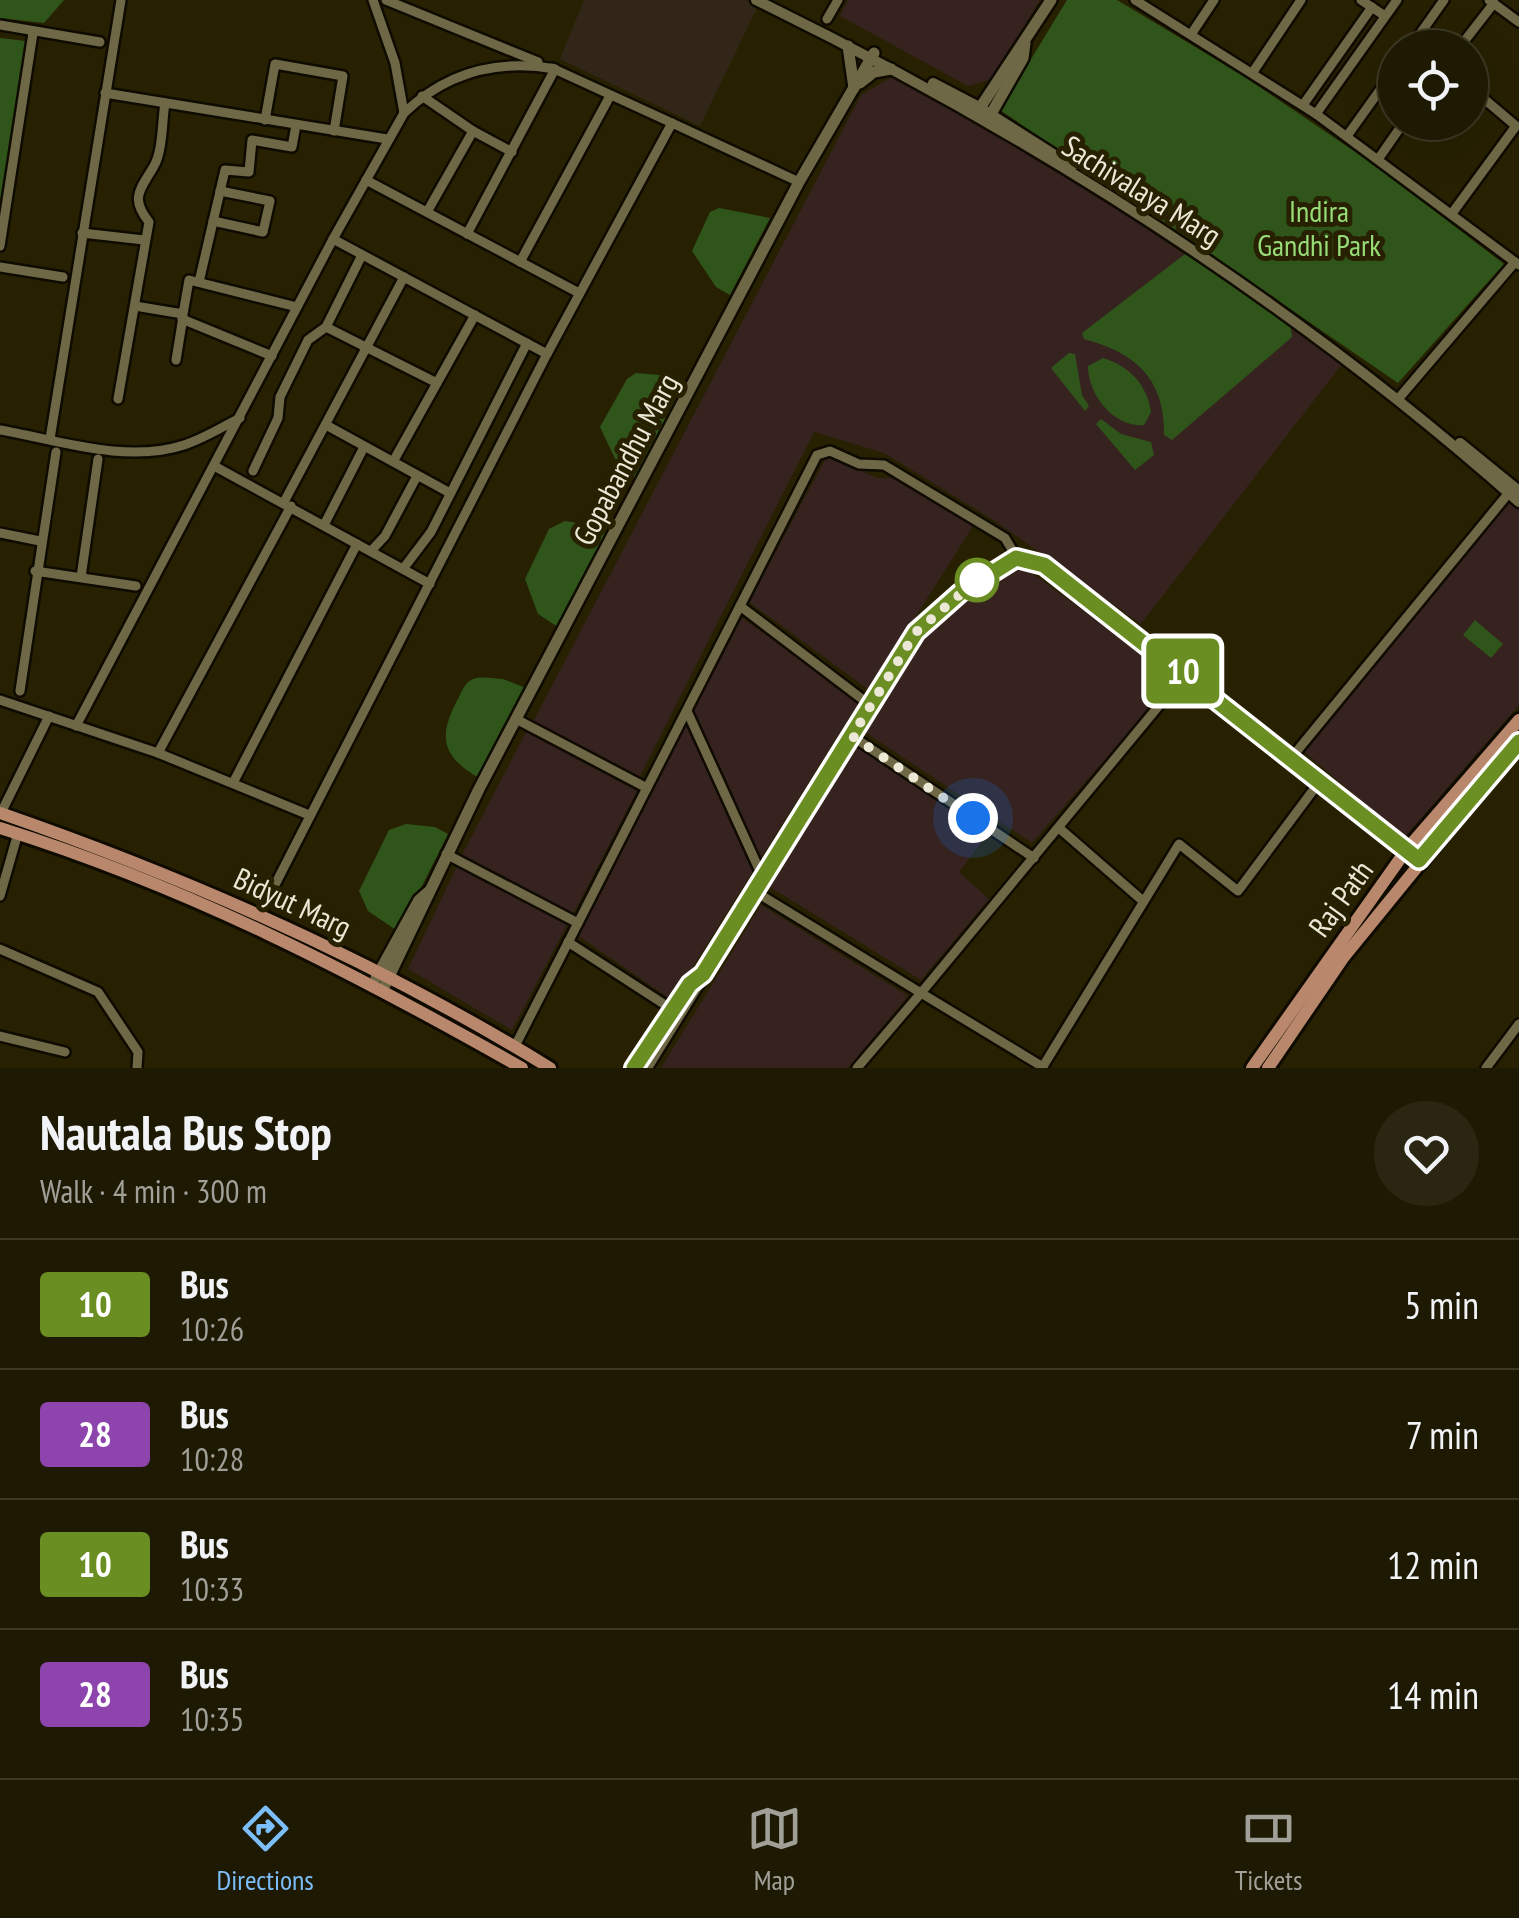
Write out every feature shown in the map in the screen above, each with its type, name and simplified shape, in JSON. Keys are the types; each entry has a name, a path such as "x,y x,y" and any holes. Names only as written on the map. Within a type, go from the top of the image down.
{"main road":[{"path":"978,110 1051,0"},
{"path":"990,117 1023,58 1025,44"},
{"path":"848,46 854,88"},
{"name":"Gopabandhu Marg","path":"382,979 418,900 428,892 799,182 872,56"},
{"path":"854,88 874,72 892,69"},
{"name":"Raj Path","path":"1252,1068 1407,849 1519,720"},
{"name":"Raj Path","path":"1271,1067 1343,958 1419,860 1518,746"},
{"name":"Bidyut Marg","path":"0,818 18,833 161,887 382,979 522,1068"},
{"name":"Bidyut Marg","path":"0,818 167,873 260,914 550,1068"},
{"path":"161,887 167,873"}],"street":[{"path":"50,439 121,0"},
{"path":"373,0 395,63 404,113"},
{"path":"386,0 555,69 799,182"},
{"name":"Sachivalaya Marg","path":"756,0 978,110"},
{"name":"Sachivalaya Marg","path":"772,0 990,117 1214,258 1400,397 1514,490 1519,502"},
{"path":"827,18 838,0"},
{"path":"1135,0 1303,105 1453,212 1517,263 1400,397"},
{"path":"1192,33 1214,0"},
{"path":"1253,72 1301,0"},
{"path":"1361,0 1386,16"},
{"path":"1316,114 1397,0"},
{"path":"1423,30 1444,0"},
{"path":"1472,30 1491,2 1519,22"},
{"path":"1303,105 1372,7"},
{"path":"0,25 100,42"},
{"path":"0,246 33,32"},
{"path":"265,120 274,64 343,76 334,131"},
{"path":"76,726 147,588 216,467 332,239 404,113 422,96 462,75 504,64 555,69"},
{"path":"467,234 555,69"},
{"path":"105,93 387,139"},
{"path":"1347,136 1378,93"},
{"path":"422,96 512,152"},
{"path":"520,262 610,96"},
{"path":"1453,212 1516,126 1488,102"},
{"path":"118,399 148,222 137,206 138,190 154,166 165,103"},
{"path":"260,914 547,354 672,123"},
{"path":"199,282 225,170 249,172 252,140 292,147 296,125"},
{"path":"427,212 473,131"},
{"path":"1379,158 1392,140"},
{"path":"366,180 579,293"},
{"path":"213,221 263,232 270,201 220,190"},
{"path":"82,233 144,240"},
{"path":"332,239 547,354"},
{"path":"253,471 278,418 280,397 308,340 326,327 362,255"},
{"path":"0,267 63,277"},
{"path":"158,753 404,277"},
{"path":"176,360 188,280 297,307"},
{"path":"134,306 183,317 272,356"},
{"path":"394,460 475,314"},
{"path":"326,327 437,383"},
{"path":"403,569 413,551 420,553 527,343"},
{"path":"0,430 110,450 146,452 184,446 242,417"},
{"path":"326,425 450,493"},
{"path":"324,525 364,448"},
{"path":"514,1046 817,455 830,451 859,464 884,465 1005,538 1016,558"},
{"path":"20,691 56,452"},
{"path":"81,577 98,459"},
{"path":"216,467 430,584"},
{"path":"370,551 385,536 417,476"},
{"path":"1292,757 1514,490"},
{"path":"0,533 40,541"},
{"path":"233,783 357,544"},
{"path":"639,1068 756,892 870,705 928,619 978,580 1016,558 1044,565 1419,860"},
{"path":"36,570 136,586"},
{"path":"740,606 870,705"},
{"path":"857,1068 1186,673"},
{"path":"0,700 158,753 310,815"},
{"path":"687,711 763,878"},
{"path":"0,818 49,716"},
{"path":"516,719 647,788"},
{"path":"852,736 1034,858"},
{"path":"756,892 1042,1067 1179,844 1238,890 1320,781"},
{"path":"1059,828 1144,901"},
{"path":"0,896 18,833"},
{"path":"446,854 578,923"},
{"path":"568,942 678,1013"},
{"path":"0,948 98,992 138,1052 137,1068"},
{"path":"1488,1067 1519,1024"},
{"path":"0,1036 65,1052"}],"shaded area":[{"path":"584,0 746,0 758,6 700,126 560,59"},
{"path":"848,0 1040,0 990,80 968,86 840,16"},
{"path":"892,77 970,117 1097,194 1342,364 1141,624 995,521 884,453 814,432 639,778 533,722 861,95"},
{"path":"827,456 877,478 893,478 973,526 869,690 749,602"},
{"path":"1502,492 1519,508 1519,705 1404,838 1298,746"},
{"path":"1014,569 1031,573 1177,677 1032,843 865,732 932,624"},
{"path":"742,618 859,702 672,1000 577,935"},
{"path":"526,732 637,791 573,914 462,855"},
{"path":"857,747 987,835 959,872 989,899 921,980 770,887"},
{"path":"458,864 564,919 566,927 512,1030 408,969"},
{"path":"761,905 908,996 848,1068 661,1068"}],"green space":[{"path":"0,0 64,0 44,23 0,18"},
{"name":"Indira Gandhi Park","path":"1067,0 1117,0 1242,75 1373,164 1504,264 1398,383 1000,110"},
{"path":"0,38 26,41 0,209"},
{"path":"719,208 770,218 730,295 716,287 692,251 710,212"},
{"path":"1185,254 1290,322 1292,337 1172,440 1164,435 1159,398 1144,371 1119,352 1084,339 1082,333"},
{"path":"1069,353 1075,354 1082,395 1089,406 1085,411 1051,368"},
{"path":"1103,358 1129,371 1141,385 1151,412 1144,425 1123,421 1098,398 1088,366"},
{"path":"636,373 671,376 688,382 637,479 620,469 600,427 627,379"},
{"path":"1101,419 1121,434 1151,442 1154,455 1135,470 1096,424"},
{"path":"565,521 608,528 558,627 538,614 525,579 549,529"},
{"path":"1475,620 1503,644 1491,658 1463,635"},
{"path":"479,678 503,679 526,688 479,778 450,753 448,724 469,682"},
{"path":"406,824 435,827 448,834 399,932 368,911 359,891 389,830"}],"bus line":[{"name":"10","path":"634,1068 690,984 703,974 916,632 937,610 1016,558 1044,565 1419,860 1519,742"}],"route":[{"path":"973,818 852,736 916,632 937,610 977,580"}]}
